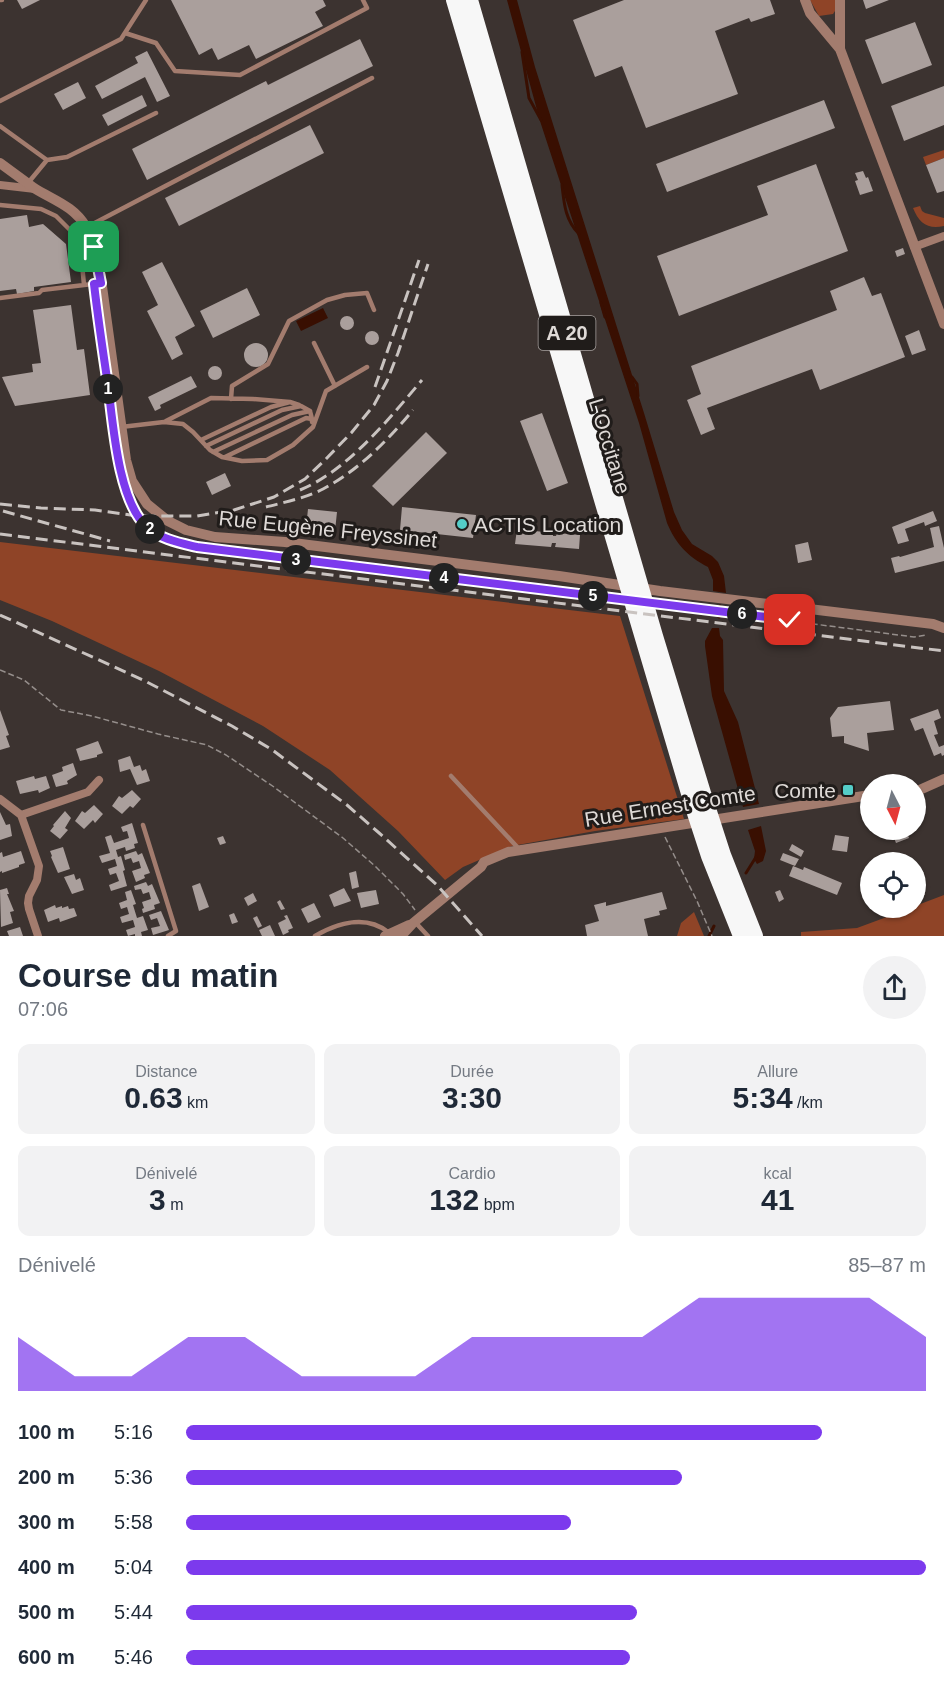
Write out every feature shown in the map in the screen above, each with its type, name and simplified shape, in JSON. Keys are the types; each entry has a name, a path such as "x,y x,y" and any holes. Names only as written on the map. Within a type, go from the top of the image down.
{"highway":[{"name":"L'Occitane","path":"454,0 627,560"},
{"name":"L'Occitane","path":"471,0 627,560 741,936"},
{"name":"L'Occitane","path":"716,855 755,936"}],"street":[{"path":"805,0 810,13 840,50 944,324"},
{"path":"840,0 840,50"},
{"name":"Rue Eugène Freyssinet","path":"0,163 75,212 87,227 94,247 101,283 126,460 132,481 147,504 168,521 186,530 215,537 297,544 559,576 660,591 938,623 944,628"},
{"path":"0,184 32,186"},
{"path":"914,247 944,236"},
{"path":"926,780 944,772"},
{"path":"926,787 944,779"},
{"path":"21,815 88,792 99,780"},
{"name":"Rue Ernest Comte","path":"416,922 484,862 508,852 860,797"},
{"path":"0,799 21,815 39,866 37,880 28,903 38,936"},
{"name":"Rue Ernest Comte","path":"481,867 515,857 860,803"},
{"path":"389,935 416,922"},
{"path":"401,936 416,922"}],"lane":[{"path":"0,101 121,39 146,0"},
{"path":"125,33 156,43 175,71 240,75 367,8 363,0"},
{"path":"87,227 372,78"},
{"path":"0,126 47,160 67,157 156,113"},
{"path":"32,186 47,160"},
{"path":"0,206 41,209 56,216 76,236 81,253 84,285"},
{"path":"0,298 101,283"},
{"path":"231,399 232,386 268,363 289,321 327,300 367,293 374,310"},
{"path":"314,343 335,386"},
{"path":"121,427 164,422 183,424 213,452 242,461 267,460 293,446 313,427 326,391 367,367"},
{"path":"164,422 211,398 290,402 309,411 313,427"},
{"path":"201,440 271,407 290,402"},
{"path":"206,446 282,410 302,406"},
{"path":"213,452 292,415 309,411"},
{"path":"225,457 306,418 312,419"},
{"path":"451,776 520,850"},
{"path":"143,825 176,931 168,936"},
{"path":"315,936 332,927 350,922 367,922 383,928 389,935"},
{"path":"416,922 428,936"}],"path":[{"path":"127,491 137,516 147,527 160,536 197,547 617,599"},
{"path":"652,603 915,637 933,632 938,623"},
{"path":"0,670 24,680 61,710 207,745 226,755 311,814 375,866 408,900 416,922"},
{"path":"663,833 712,936"}],"shaded area":[{"path":"507,0 517,0 535,67 674,512 682,530 692,544 718,562 724,576 726,593 713,591 713,580 708,567 683,549 667,523 639,423 540,121"},
{"path":"810,0 835,0 835,11 833,14 819,16"},
{"path":"944,150 944,158 926,165 923,157"},
{"path":"920,206 925,213 944,218 944,226 933,227 921,221 913,208"},
{"path":"323,308 328,318 301,331 296,321"},
{"path":"0,542 620,616 684,819 595,831 512,846 463,867 445,880 398,831 330,770 263,726 159,671 52,621 0,600"},
{"path":"712,628 719,628 723,640 724,691 738,722 759,804 743,807 712,696 705,641"},
{"path":"761,826 766,851 763,861 757,864 748,830"},
{"path":"944,895 944,936 801,936 801,932 857,928 884,918 926,918 926,902"},
{"path":"694,912 704,936 677,936 681,923"}],"building":[{"path":"17,0 40,0 22,9"},
{"path":"171,0 323,0 326,6 315,12 323,26 256,59 249,45 218,60 212,48 199,55"},
{"path":"624,0 770,0 775,14 751,22 749,18 715,31 738,94 646,128 622,66 595,77 573,20"},
{"path":"863,0 889,0 866,9"},
{"path":"915,22 932,65 882,84 865,40"},
{"path":"360,39 373,66 147,180 132,149 266,81 268,85"},
{"path":"147,51 170,96 157,102 145,77 102,99 95,86 138,63 135,57"},
{"path":"78,82 86,98 63,110 54,94"},
{"path":"944,86 944,125 904,141 891,106"},
{"path":"142,95 147,106 108,126 102,115"},
{"path":"824,100 835,128 667,192 656,164"},
{"path":"310,125 324,153 179,226 165,198"},
{"path":"944,158 944,191 937,193 926,165"},
{"path":"816,164 848,251 679,316 657,256 768,215 757,186"},
{"path":"863,171 873,191 860,195 855,173"},
{"path":"27,215 29,227 43,224 66,244 71,282 34,287 34,291 17,294 16,289 0,291 0,219"},
{"path":"903,248 905,254 897,257 895,251"},
{"path":"162,262 195,326 175,337 183,354 172,360 147,311 158,305 142,272"},
{"path":"864,277 872,296 881,293 905,357 820,390 812,369 707,408 715,429 701,435 687,400 701,394 691,366 837,310 830,291"},
{"path":"247,288 260,315 213,338 200,311"},
{"path":"71,305 77,350 84,349 90,395 15,406 2,377 33,372 32,364 41,363 33,310"},
{"path":"344,316 350,316 354,323 350,330 344,330 340,326 340,320"},
{"path":"919,330 926,350 912,355 905,336"},
{"path":"369,331 375,331 379,338 375,345 369,345 365,341 365,335"},
{"path":"256,343 264,347 268,355 264,363 256,367 248,363 244,355 248,347"},
{"path":"212,366 218,366 222,373 218,380 212,380 208,376 208,370"},
{"path":"191,376 197,387 160,405 161,408 155,411 148,397"},
{"path":"542,413 568,483 547,491 520,421"},
{"path":"426,432 447,453 393,506 372,486"},
{"path":"225,473 231,486 212,495 206,482"},
{"path":"402,507 476,515 473,538 400,530"},
{"path":"308,509 337,512 335,531 306,528"},
{"path":"933,511 937,521 925,526 924,522 905,529 909,541 898,544 892,527"},
{"path":"939,526 944,548 944,561 895,573 891,558 934,547 930,528"},
{"path":"517,529 553,533 553,536 557,533 580,535 579,549 555,547 556,543 552,543 551,547 515,544"},
{"path":"808,542 812,560 798,563 795,545"},
{"path":"890,701 894,730 867,733 869,751 844,743 844,736 832,737 830,718 838,707"},
{"path":"938,709 941,718 934,721 938,734 934,735 939,747 944,745 944,755 942,756 941,753 934,756 923,728 915,731 910,719"},
{"path":"0,710 9,735 6,736 10,747 0,750"},
{"path":"98,741 103,753 97,757 80,761 76,749"},
{"path":"130,756 134,767 140,765 142,771 146,769 150,781 137,785 130,769 120,772 118,760"},
{"path":"73,763 77,775 67,781 68,784 56,787 52,775 63,771 62,767"},
{"path":"34,776 35,779 46,776 50,788 39,793 38,790 20,794 16,781"},
{"path":"132,790 141,799 133,808 130,806 122,814 112,806 119,796 122,798"},
{"path":"94,805 103,814 95,823 93,820 84,829 75,821 82,811 85,813"},
{"path":"65,811 71,818 65,828 68,830 60,839 50,831"},
{"path":"0,812 6,825 10,824 12,836 0,840"},
{"path":"132,823 138,843 134,844 135,848 126,851 125,847 116,850 118,857 121,856 127,886 111,891 109,885 119,881 116,873 110,875 108,869 117,866 115,859 102,863 99,856 110,853 105,837 111,835 114,843 129,838 127,831 123,832 121,827"},
{"path":"835,835 849,837 847,852 832,850"},
{"path":"223,836 226,843 220,845 217,838"},
{"path":"792,844 804,851 801,857 789,850"},
{"path":"63,847 70,869 58,873 50,851"},
{"path":"21,851 25,863 0,872 0,853 2,852 3,857"},
{"path":"136,851 138,855 142,853 150,873 136,882 132,871 141,868 139,861 133,863 131,858 125,860 124,855"},
{"path":"783,853 799,859 795,866 780,860"},
{"path":"793,866 803,870 804,867 842,883 837,895 789,876"},
{"path":"356,871 359,887 352,889 349,873"},
{"path":"74,874 76,880 80,878 84,890 72,894 64,877"},
{"path":"146,882 148,886 152,884 160,903 154,905 155,909 143,913 142,902 151,899 149,892 143,894 141,889 135,890 134,886"},
{"path":"200,883 209,907 199,911 192,886"},
{"path":"7,888 14,911 10,912 13,923 1,927 0,890"},
{"path":"344,888 351,901 334,907 329,895"},
{"path":"131,890 136,904 133,905 137,918 143,916 148,930 141,932 142,936 135,936 135,934 128,936 126,930 135,927 133,920 122,923 120,917 129,914 127,907 121,909 119,903 127,900 125,892"},
{"path":"376,890 379,904 361,908 357,893"},
{"path":"780,890 784,899 779,902 775,892"},
{"path":"662,892 667,909 659,911 660,915 644,919 648,936 587,936 585,925 599,921 594,905 606,902 606,906"},
{"path":"253,893 257,901 248,906 244,898"},
{"path":"280,900 285,909 281,910 277,902"},
{"path":"314,903 321,917 308,923 301,909"},
{"path":"55,905 56,908 68,906 69,909 74,908 77,916 60,922 59,918 48,922 44,910"},
{"path":"161,911 169,930 153,935 151,928 160,926 157,918 151,920 149,915"},
{"path":"234,913 238,922 232,924 229,915"},
{"path":"287,915 293,928 283,935 278,923 286,919 284,916"},
{"path":"257,916 262,926 258,928 253,918"},
{"path":"270,925 275,936 262,936 259,930"},
{"path":"20,927 23,936 9,936 7,931"}],"waterway":[{"path":"522,52 529,98 541,120"},
{"path":"562,185 568,217 579,234"},
{"path":"601,303 605,317"},
{"path":"632,377 637,384 638,396"},
{"path":"719,617 720,606"},
{"path":"746,873 756,857"},
{"path":"709,936 714,926"}],"railway":[{"path":"375,387 419,260"},
{"path":"0,504 95,510 137,516 197,516 234,510 274,497 305,479 352,432 374,405 398,353 428,264"},
{"path":"300,490 351,457 422,380"},
{"path":"266,507 310,495 349,473 372,454 413,410"},
{"path":"3,511 110,541"},
{"path":"0,534 944,651"},
{"path":"0,615 143,680 271,749 347,805 378,832 437,885 482,936"}],"place":[{"name":"ACTIS Location","path":"462,524"},
{"name":"Comte","path":"848,790"}],"route":[{"path":"94,247 101,283 94,284 118,461 137,516 160,536 197,547 790,620"}]}
